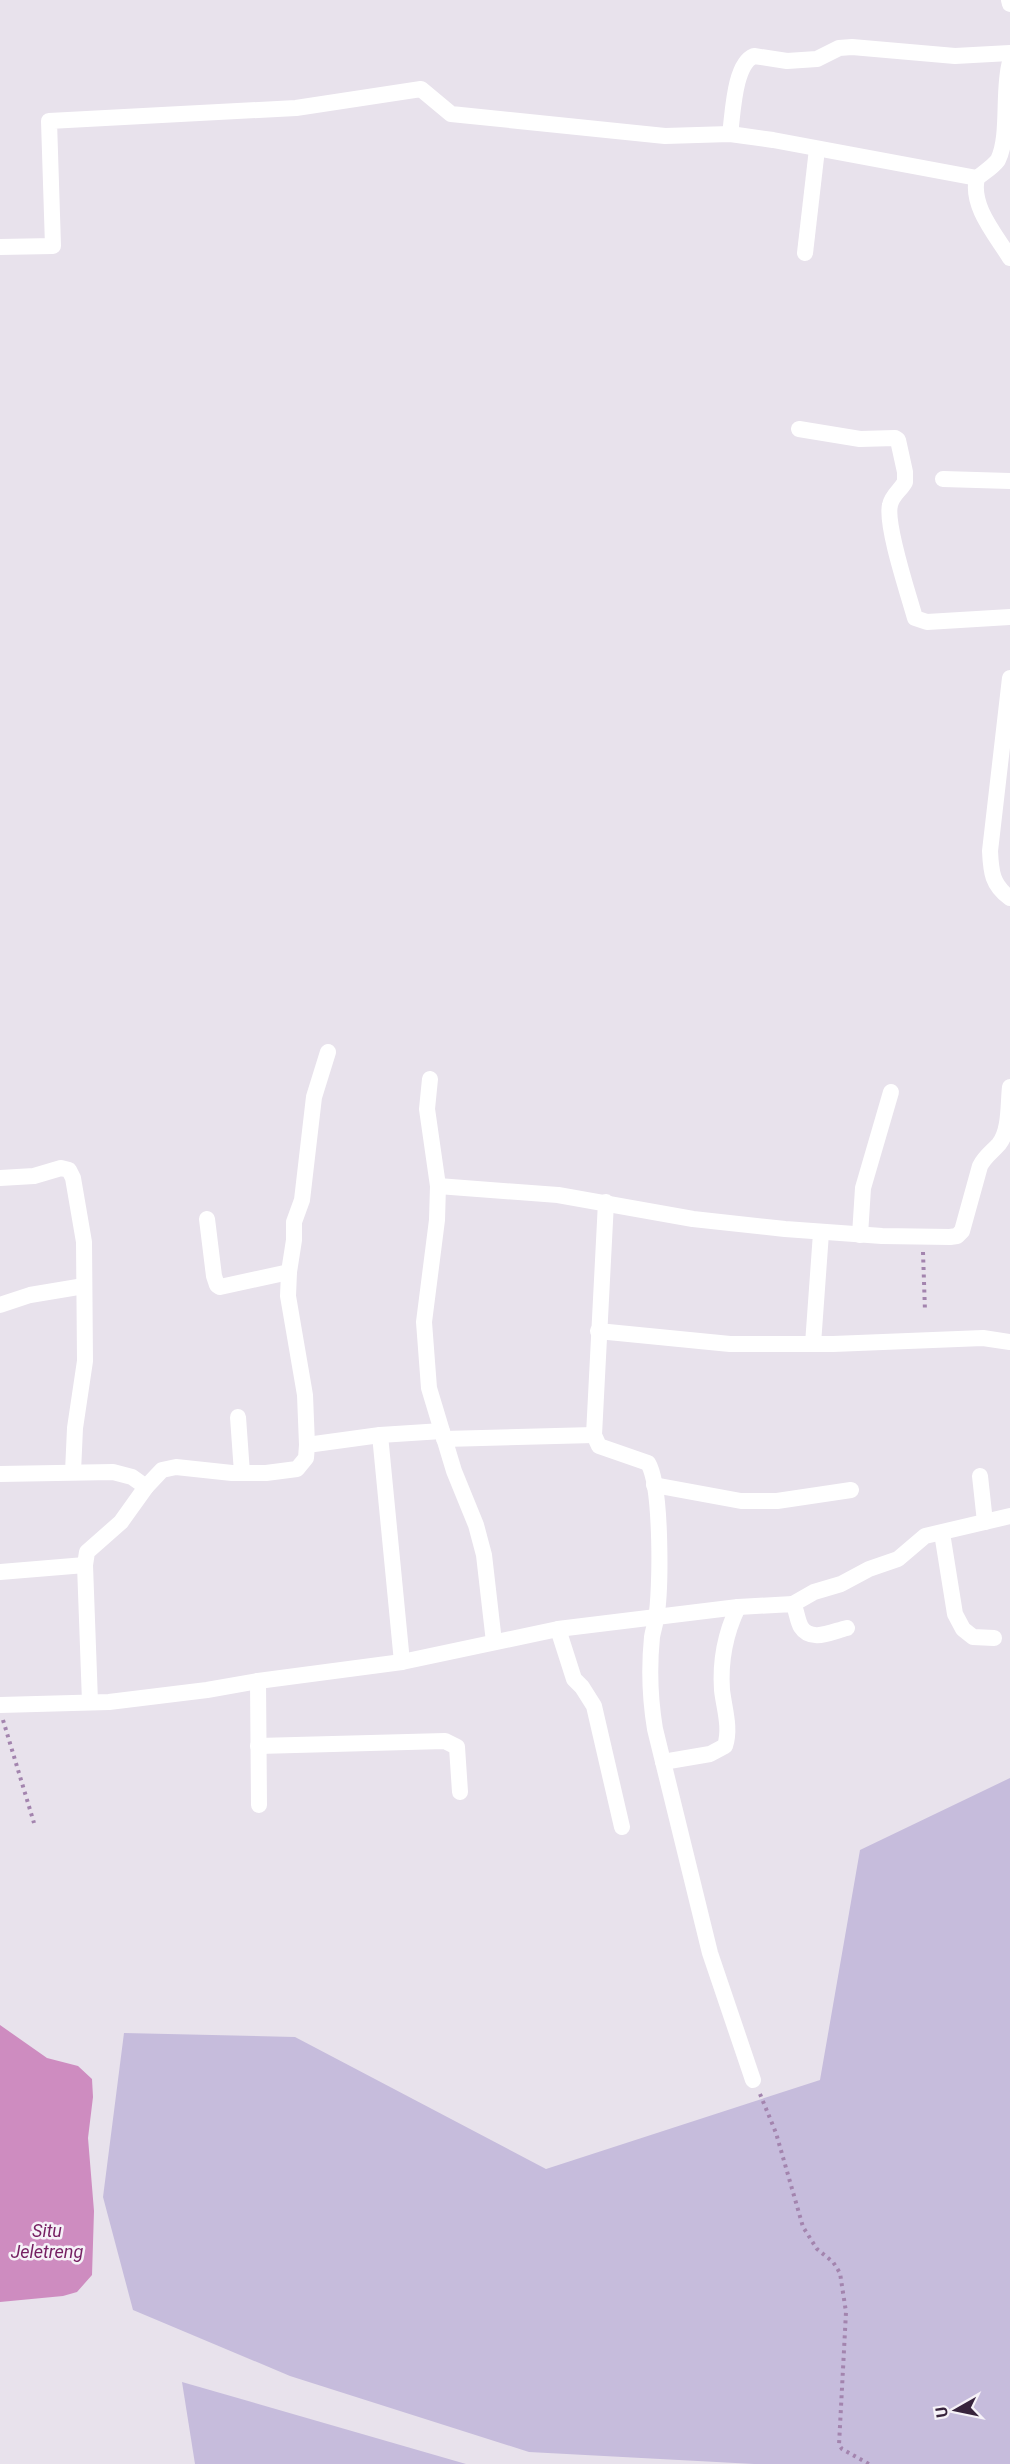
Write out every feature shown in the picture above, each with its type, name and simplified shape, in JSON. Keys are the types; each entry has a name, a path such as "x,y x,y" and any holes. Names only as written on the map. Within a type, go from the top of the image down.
{"street":[{"path":"730,134 738,80 746,62 754,56 787,61 817,59 828,52 852,46 956,56 1010,53"},
{"path":"1010,62 1006,74 1003,141 999,158 977,178 975,191 977,202 1010,258"},
{"path":"0,247 53,246 49,121 296,108 421,89 451,114 665,136 730,134 977,178"},
{"path":"805,253 817,149"},
{"path":"993,165 1010,171"},
{"path":"799,429 860,439 895,438 898,440 905,483 893,496 889,508 892,529 915,618 927,622 1010,617"},
{"path":"943,479 1010,481"},
{"path":"1010,678 990,851 992,878 997,887 1010,898"},
{"path":"90,1702 85,1565 87,1552 121,1522 155,1476 168,1468 242,1473 297,1469 306,1458 305,1395 288,1296 289,1272 294,1222 302,1200 314,1097 328,1052"},
{"path":"430,1078 427,1109 438,1186 437,1220 424,1322 429,1388 484,1555 494,1642"},
{"path":"438,1186 558,1195 693,1219 821,1233 957,1236 962,1231 984,1157 998,1145 1006,1128 1010,1087"},
{"path":"860,1235 863,1188 891,1092"},
{"path":"0,1178 34,1176 61,1168 69,1170 73,1178 84,1242 85,1361 75,1428 73,1472"},
{"path":"606,1202 594,1435 599,1446 648,1463 652,1471 659,1561 657,1618 652,1635 651,1703 663,1762 710,1953 753,2080"},
{"path":"207,1219 214,1276 220,1287 289,1272"},
{"path":"813,1344 821,1233"},
{"path":"0,1305 30,1295 84,1286"},
{"path":"598,1331 730,1344 813,1344 983,1338 1010,1342"},
{"path":"238,1417 242,1473"},
{"path":"307,1445 380,1435 594,1435"},
{"path":"380,1435 402,1662"},
{"path":"0,1474 113,1472 132,1477 146,1487"},
{"path":"980,1476 985,1522"},
{"path":"654,1485 741,1502 777,1501 851,1490"},
{"path":"0,1707 90,1702 207,1690 402,1662 558,1629 738,1607 793,1604 814,1592 842,1584 869,1569 898,1559 925,1536 1010,1516"},
{"path":"942,1533 957,1619 973,1637 994,1638"},
{"path":"0,1572 85,1565"},
{"path":"793,1604 801,1627 808,1634 816,1636 846,1628"},
{"path":"663,1762 710,1754 726,1746 728,1734 722,1688 724,1653 730,1624 738,1607"},
{"path":"558,1629 574,1679 582,1687 594,1707 622,1827"},
{"path":"258,1681 259,1805"},
{"path":"258,1746 445,1741 458,1747 460,1792"}],"path":[{"path":"922,1236 925,1311"},
{"path":"0,1707 34,1823"},
{"path":"753,2080 776,2133 803,2227 817,2249 833,2262 840,2273 846,2312 839,2445 869,2464"}],"shaded area":[{"path":"1010,1778 1010,2464 754,2464 529,2452 290,2376 133,2310 103,2197 124,2033 295,2037 546,2169 820,2080 860,1850"},
{"path":"182,2382 466,2464 195,2464"}],"water":[{"name":"Situ Jeletreng","path":"0,2025 47,2058 78,2066 92,2079 93,2097 88,2138 94,2211 92,2275 77,2292 63,2296 0,2302"}]}
